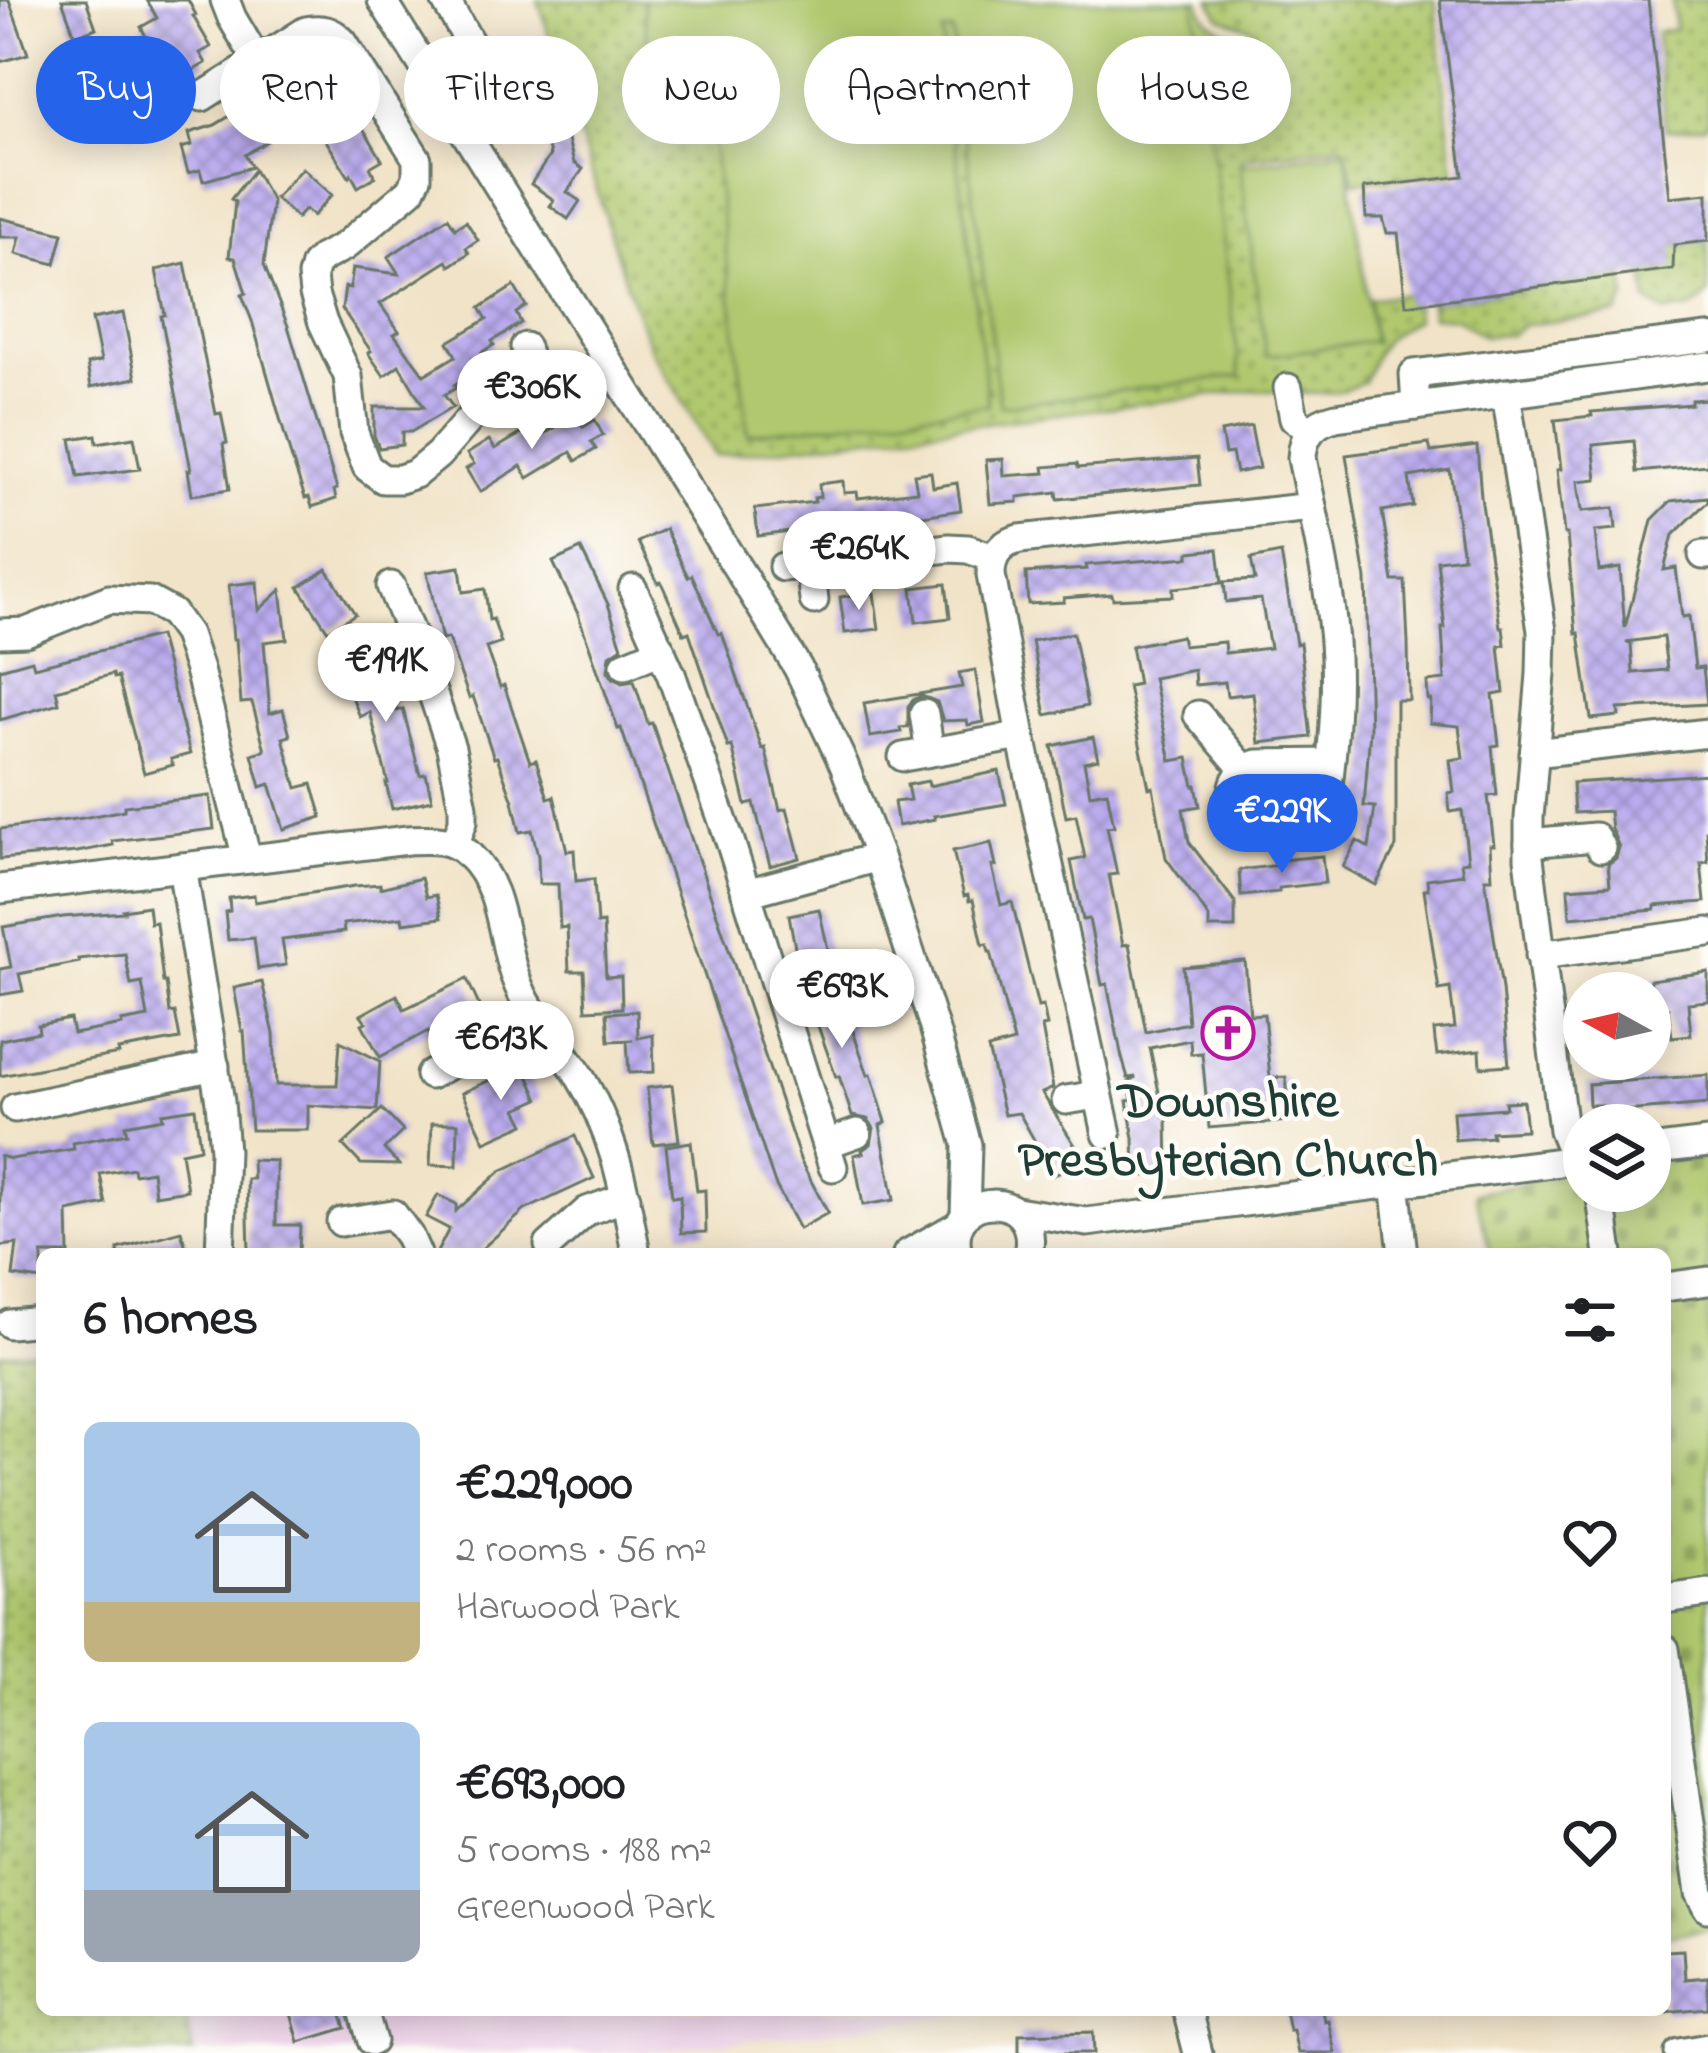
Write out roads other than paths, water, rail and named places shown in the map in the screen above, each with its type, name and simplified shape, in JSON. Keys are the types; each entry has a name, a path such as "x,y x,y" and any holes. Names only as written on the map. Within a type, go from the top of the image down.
{"street":[{"path":"225,0 242,36"},
{"path":"382,0 798,668 844,765 879,857 967,1145 1029,1229 1028,1248"},
{"path":"445,0 466,36"},
{"path":"299,36 320,29 336,36"},
{"path":"202,97 220,86"},
{"path":"380,99 411,146 417,178 411,190 345,246 322,257 312,276 323,323 348,376 354,433 367,467 383,479 415,474 439,455 473,415 543,385 525,347"},
{"path":"1416,406 1414,374 1708,338"},
{"path":"1330,763 1258,764 1244,769 1235,779 1236,805 1256,823 1312,817 1324,803 1330,763 1335,695 1335,653 1302,458 1310,431 1327,419 1708,366"},
{"path":"1288,388 1294,418 1310,431"},
{"path":"1506,393 1542,631 1529,844 1563,1130"},
{"path":"1107,1134 1021,736 991,575 993,558 1004,545 1020,539 1312,507"},
{"path":"814,600 797,566 949,548 993,558"},
{"path":"391,586 451,748 463,807 455,844"},
{"path":"633,589 661,650 746,892 829,1155 857,1133"},
{"path":"0,633 26,632 109,599 150,601 172,613 187,634 199,670 248,859"},
{"path":"625,664 661,650"},
{"path":"924,714 917,754 1021,736"},
{"path":"1198,715 1244,769"},
{"path":"1534,753 1708,733"},
{"path":"1529,844 1595,837 1601,848"},
{"path":"0,889 408,840 455,844 477,863 494,892 521,992 596,1103 611,1141 635,1248"},
{"path":"746,892 879,857"},
{"path":"182,867 224,1151 220,1248"},
{"path":"1540,956 1708,932"},
{"path":"430,1075 537,1017"},
{"path":"15,1108 215,1066"},
{"path":"1066,1100 1098,1095"},
{"path":"1671,1147 1708,1143"},
{"path":"957,1248 967,1145"},
{"path":"917,1248 983,1204 1087,1222 1563,1162"},
{"path":"1395,1182 1402,1248"},
{"path":"549,1245 587,1211 626,1197"},
{"path":"1603,1212 1608,1248"},
{"path":"341,1222 393,1214 414,1248"},
{"path":"1038,1248 1087,1222"},
{"path":"1671,1286 1708,1281"},
{"path":"10,1324 36,1322"},
{"path":"1671,1598 1708,1594"},
{"path":"1671,1690 1700,1893 1708,1908"},
{"path":"365,2016 372,2041"},
{"path":"1189,2016 1198,2053"},
{"path":"1678,2053 1708,2048"}],"place":[{"name":"Downshire Presbyterian Church","path":"1228,1033"}]}
